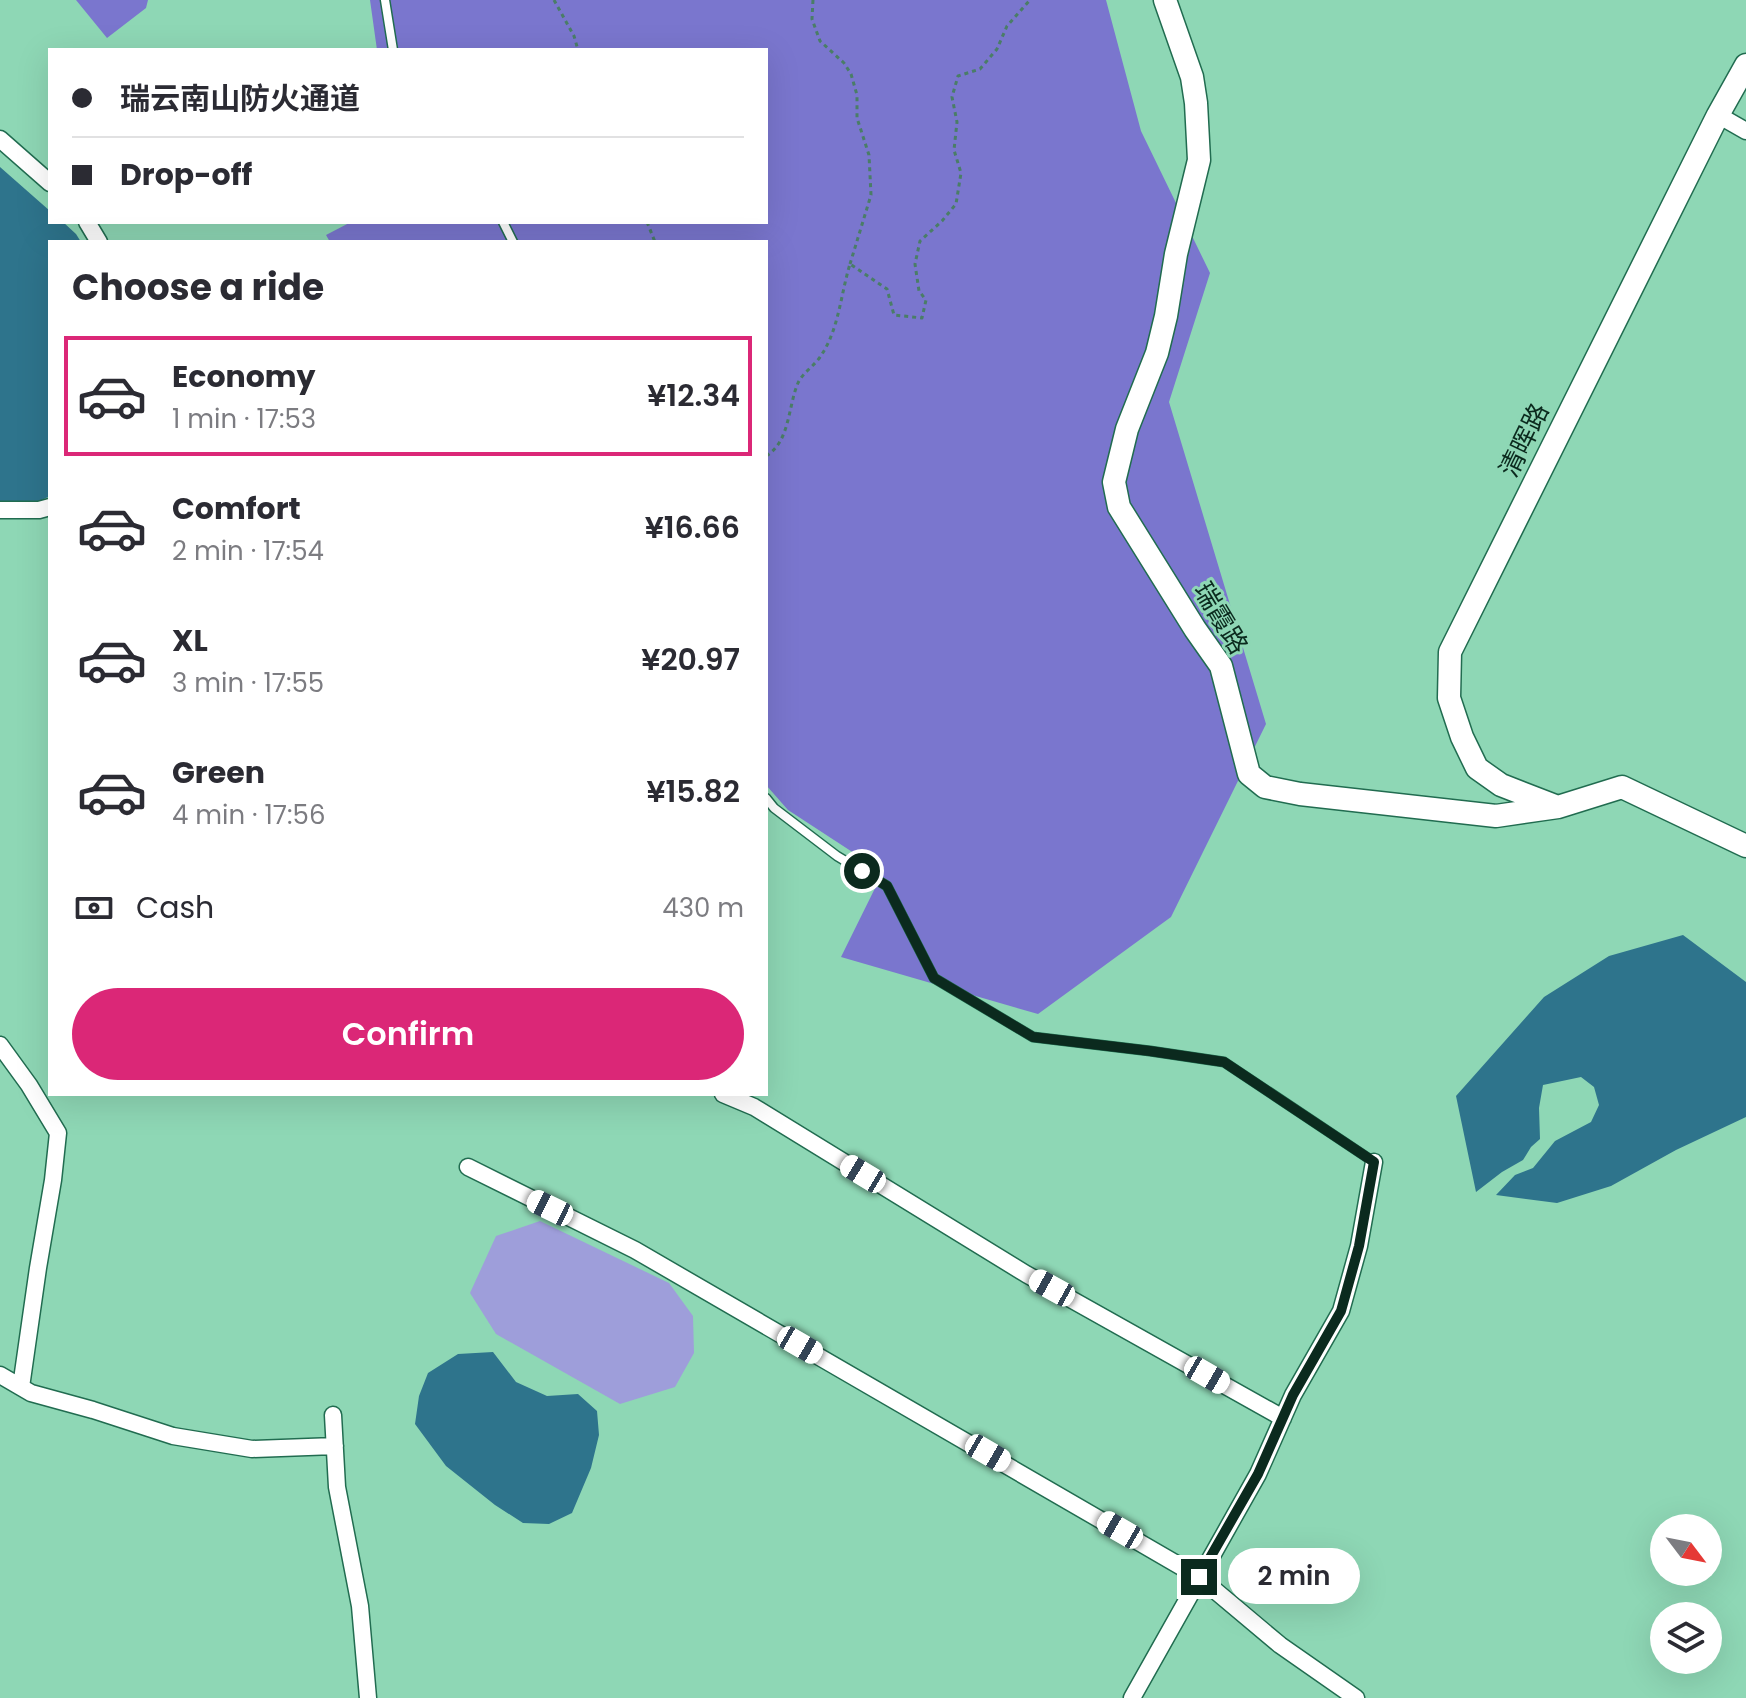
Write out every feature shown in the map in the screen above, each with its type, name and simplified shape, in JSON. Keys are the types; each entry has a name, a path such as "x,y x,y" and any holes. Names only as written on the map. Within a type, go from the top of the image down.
{"street":[{"name":"瑞霞路","path":"1165,0 1192,77 1199,160 1176,254 1157,353 1127,429 1114,482 1119,507 1221,666 1249,774 1265,787 1332,798 1496,816 1558,807 1622,787 1746,846"},
{"name":"清晖路","path":"1558,807 1501,785 1477,768 1462,737 1449,698 1450,652 1718,115 1746,65"},
{"path":"1718,115 1746,131"},
{"path":"0,139 48,181"},
{"path":"0,510 48,508"},
{"path":"0,1045 58,1133 21,1387"},
{"path":"728,1096 754,1107 1026,1274 1283,1418"},
{"path":"1132,1698 1258,1474 1293,1395 1341,1311 1359,1246 1374,1162"},
{"path":"468,1167 635,1250 1199,1577 1280,1645 1356,1698"},
{"path":"0,1375 31,1393 173,1436 252,1449 335,1446"},
{"path":"333,1415 337,1487 360,1606 368,1698"}],"lane":[{"path":"385,0 393,48"},
{"path":"768,800 837,856 887,886 934,978 1020,1030 1033,1037 1224,1062 1374,1162"}],"path":[{"path":"554,0 577,48"},
{"path":"768,456 775,449 789,421 799,382 822,355 833,330 871,195 869,155 857,118 857,95 851,74 844,63 820,41 812,19 813,0"},
{"path":"850,264 887,289 894,315 922,318 926,300 919,291 915,264 920,241 956,204 961,173 954,150 957,122 952,97 958,76 980,69 997,49 1007,26 1030,0"}],"shaded area":[{"path":"76,0 148,0 146,8 107,38"},
{"path":"370,0 1106,0 1141,131 1210,273 1169,402 1266,724 1171,917 1038,1014 841,957 883,872 788,810 768,787 768,240 329,240 326,235 347,224 768,224 768,48 377,48"},
{"path":"0,167 48,209 48,224 65,224 80,240 48,240 48,497 40,501 0,501"},
{"path":"1683,935 1746,982 1746,1117 1676,1150 1611,1186 1557,1203 1496,1195 1515,1175 1533,1168 1555,1141 1591,1122 1599,1105 1594,1087 1581,1077 1543,1085 1539,1108 1540,1139 1523,1160 1476,1192 1456,1096 1544,997 1609,956"},
{"path":"540,1221 669,1283 693,1316 694,1353 675,1387 620,1404 496,1334 470,1293 496,1236"},
{"path":"493,1352 516,1382 547,1396 578,1394 597,1411 599,1435 591,1468 572,1513 549,1524 523,1523 495,1505 446,1466 415,1424 419,1396 428,1373 458,1354"}],"route":[{"path":"862,871 887,886 934,978 1033,1037 1224,1062 1374,1162 1359,1246 1341,1311 1293,1395 1258,1474 1199,1577"}]}
